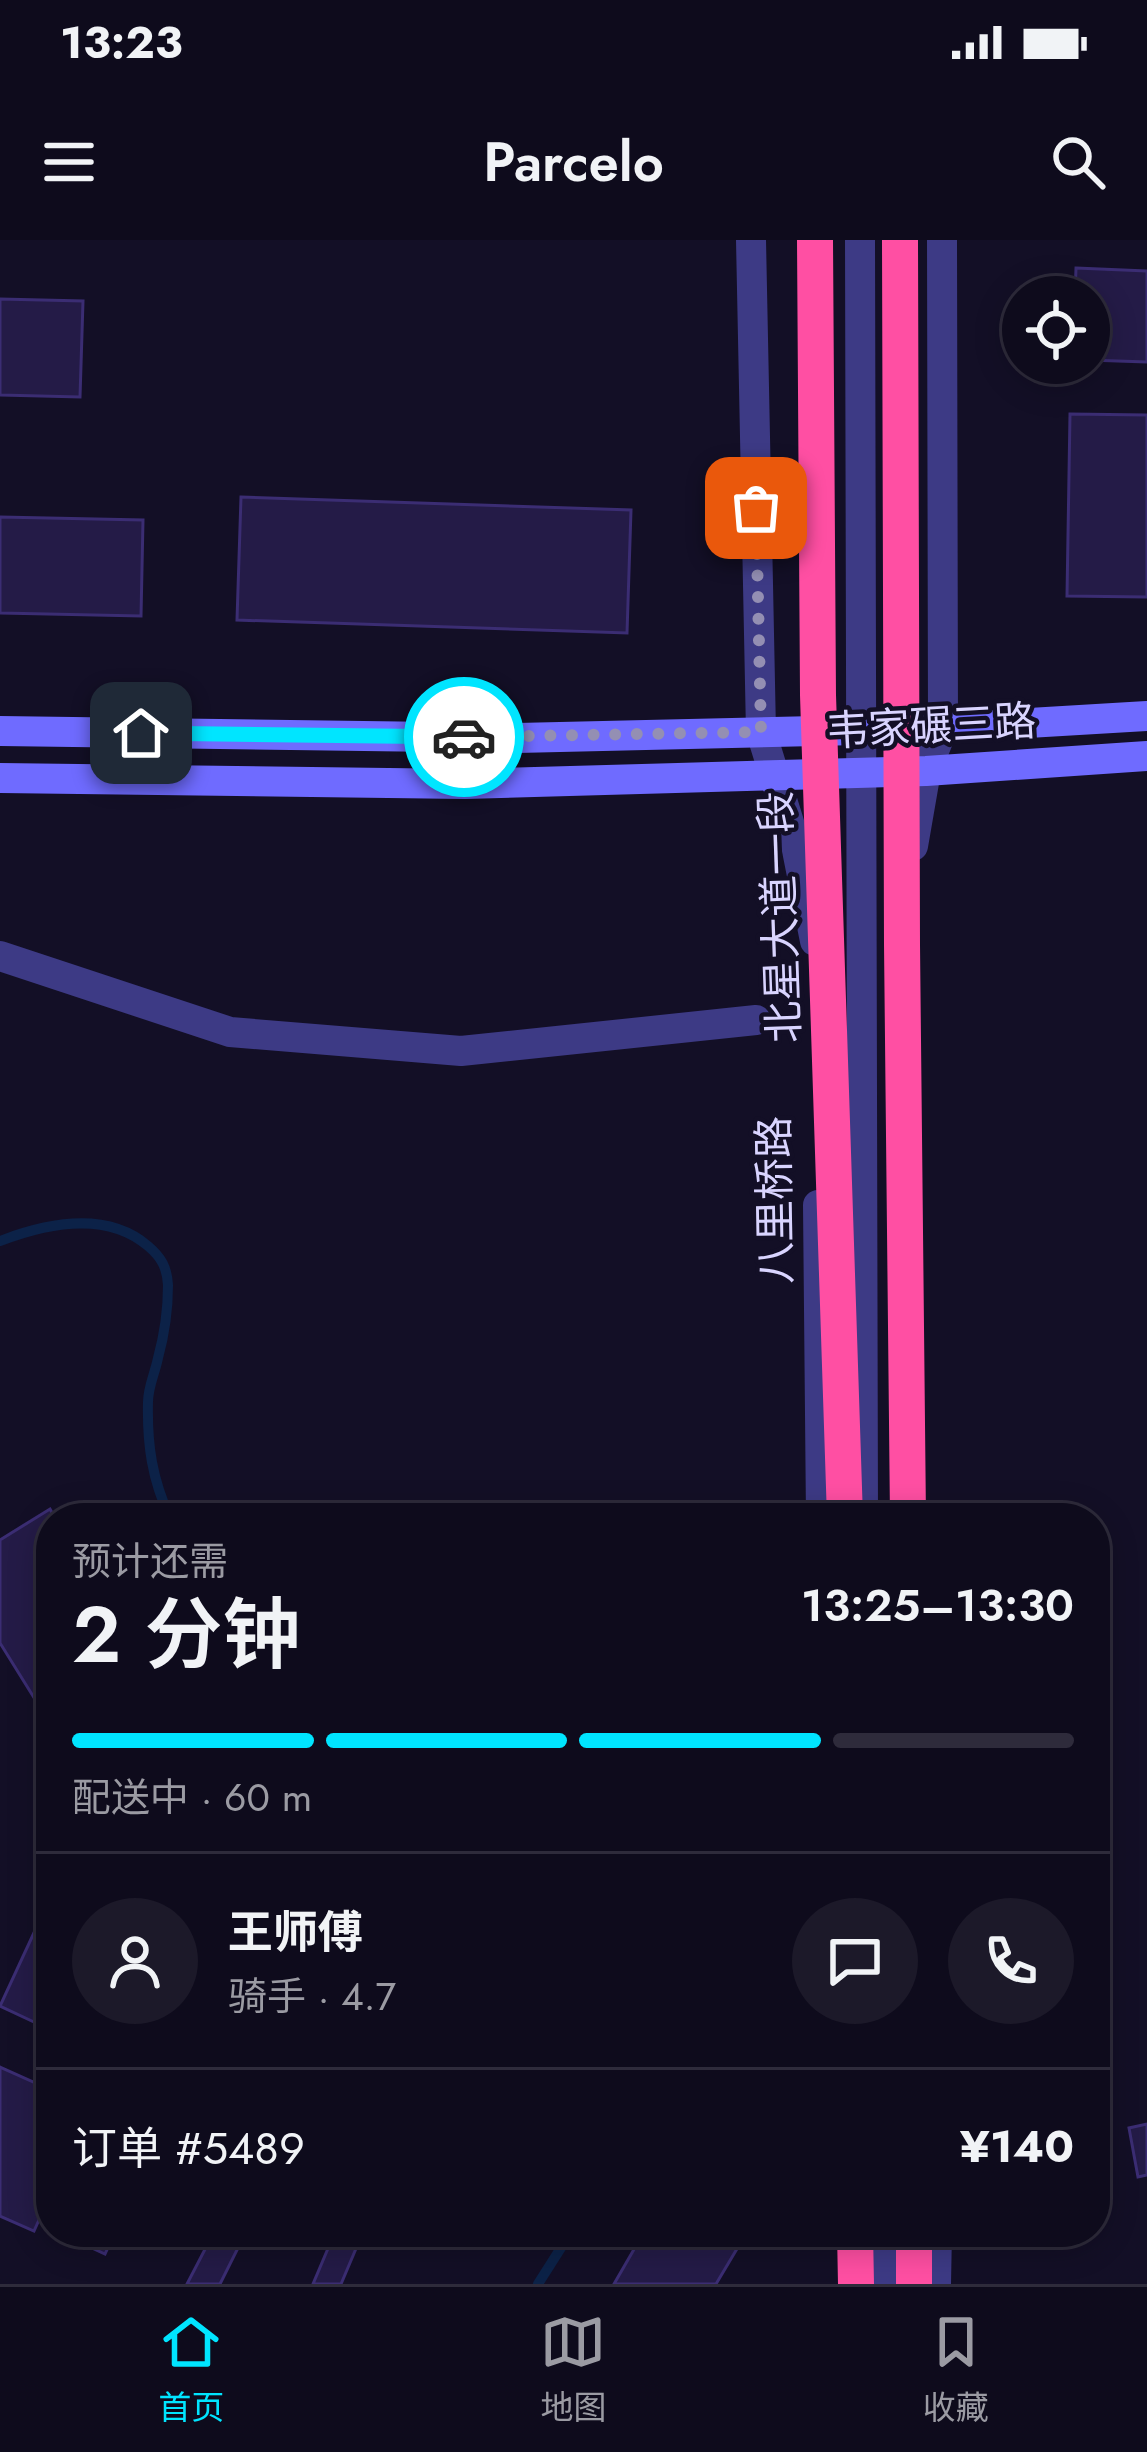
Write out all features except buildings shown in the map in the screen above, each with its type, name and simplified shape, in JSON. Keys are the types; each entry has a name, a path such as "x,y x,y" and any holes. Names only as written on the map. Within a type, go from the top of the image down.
{"highway":[{"name":"北星大道一段","path":"815,240 818,695 845,1503"},
{"path":"900,240 907,1503"},
{"path":"856,2247 857,2284"},
{"path":"914,2247 914,2284"}],"main road":[{"name":"韦家碾三路","path":"0,731 517,738 944,728 1147,716"},
{"name":"韦家碾三路","path":"0,778 465,784 926,771 1147,756"}],"street":[{"name":"八里桥路","path":"751,240 761,732 796,845 815,942 821,1503"},
{"name":"八里桥路","path":"860,240 863,1503"},
{"path":"907,1503 914,841 926,771 944,728 942,240"},
{"path":"0,956 230,1032 461,1051 756,1020"},
{"path":"848,2247 857,2284"},
{"path":"885,2247 886,2284"},
{"path":"936,2284 937,2247"}],"waterway":[{"path":"0,1241 57,1225 96,1224 132,1235 160,1258 167,1279 167,1303 148,1396 148,1433 164,1503"},
{"path":"538,2284 561,2247"}],"way so far":[{"path":"464,737 761,732 756,508"}],"route":[{"path":"141,733 464,737"}]}
